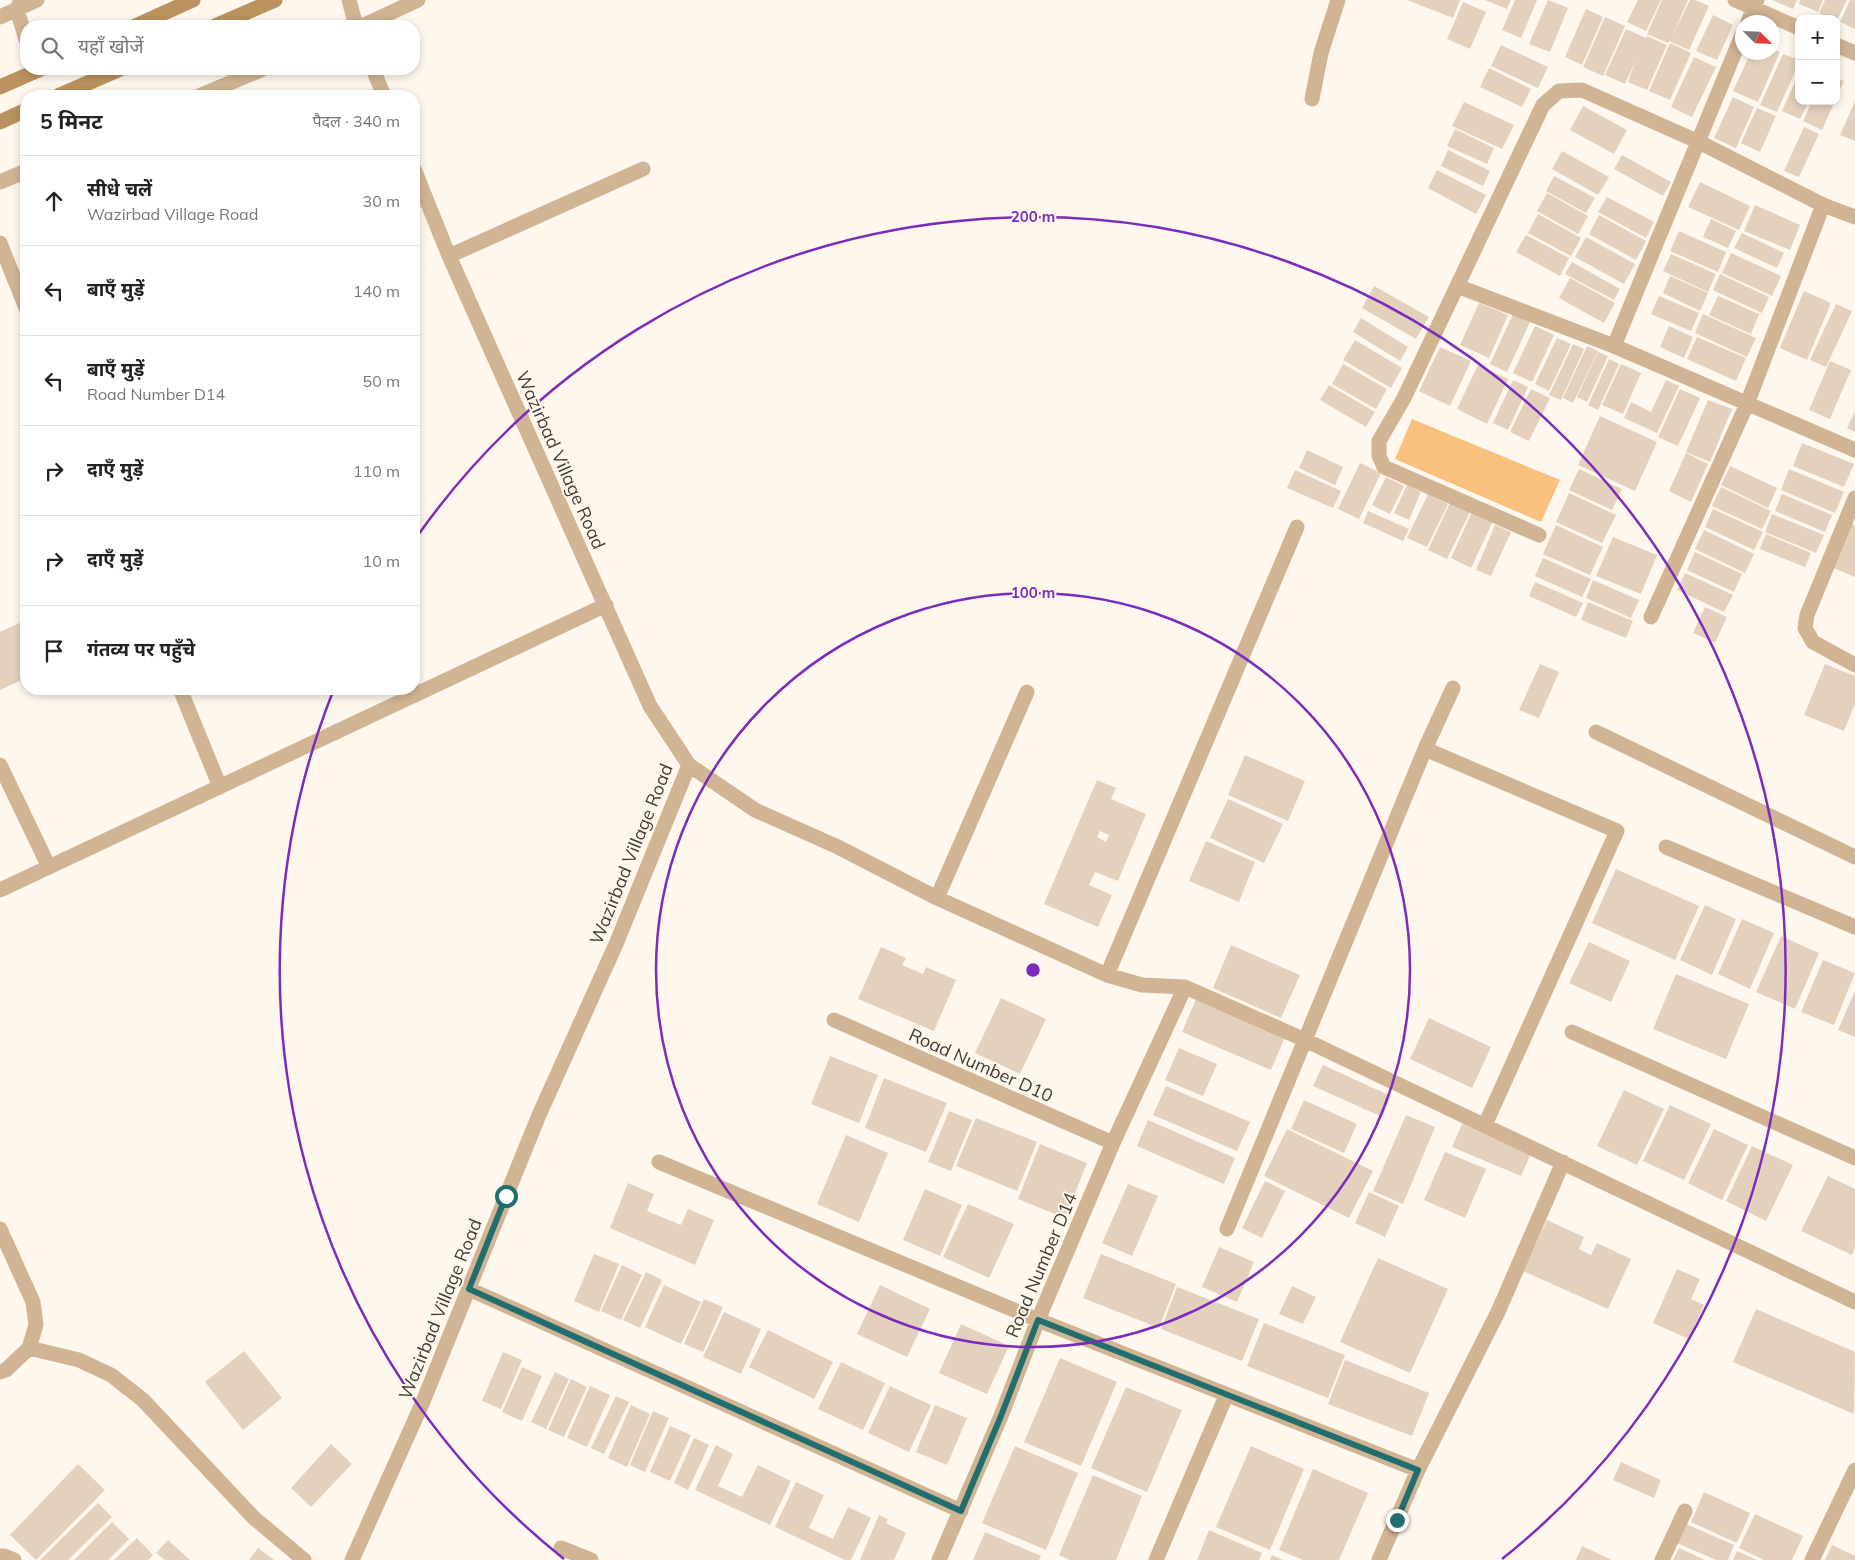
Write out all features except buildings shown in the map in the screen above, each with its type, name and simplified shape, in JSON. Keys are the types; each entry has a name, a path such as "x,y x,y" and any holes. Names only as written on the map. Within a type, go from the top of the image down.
{"main road":[{"path":"148,20 193,0"},
{"path":"230,20 275,0"},
{"path":"0,87 26,75"},
{"path":"72,90 106,75"},
{"path":"0,122 20,113"}],"street":[{"path":"0,17 19,4 37,0"},
{"path":"349,0 354,20"},
{"path":"375,20 418,0"},
{"path":"1312,99 1321,52 1338,0"},
{"path":"1735,0 1755,4 1795,26"},
{"path":"19,4 22,20"},
{"path":"1840,47 1855,53"},
{"path":"1614,346 1735,52"},
{"path":"213,90 249,75"},
{"path":"375,75 382,90"},
{"path":"1539,535 1384,467 1379,456 1379,441 1404,398 1543,105 1559,91 1582,90 1699,142 1823,205 1855,217"},
{"path":"449,256 643,169"},
{"path":"0,182 20,174"},
{"name":"Wazirbad Village Road","path":"352,1560 398,1461 539,1115 616,944 689,765 650,706 449,256 420,184"},
{"path":"1651,617 1748,404 1823,205"},
{"path":"0,243 20,293"},
{"path":"1457,286 1614,346 1855,450"},
{"path":"1855,498 1807,615 1805,628 1813,642 1855,664"},
{"path":"1107,975 1297,526"},
{"path":"420,693 606,605"},
{"path":"1227,1229 1425,750 1453,688"},
{"path":"937,898 1027,692"},
{"path":"182,695 220,787"},
{"path":"0,890 415,695"},
{"path":"1596,732 1855,857"},
{"path":"1425,750 1618,831 1485,1125"},
{"path":"0,765 49,867"},
{"path":"689,765 755,810 838,847 937,898 1107,975 1142,985 1185,987 1305,1040 1855,1302"},
{"path":"1666,847 1855,927"},
{"name":"Road Number D14","path":"939,1560 1001,1416 1038,1320 1113,1143 1185,987"},
{"name":"Road Number D10","path":"834,1020 1113,1143"},
{"path":"1572,1032 1855,1158"},
{"path":"658,1162 1038,1320 1226,1396 1418,1470"},
{"path":"1379,1560 1418,1470 1498,1312 1563,1162"},
{"path":"0,1229 33,1302 36,1325 29,1348 6,1370 0,1372"},
{"path":"469,1289 961,1511"},
{"path":"29,1348 79,1360 111,1375 143,1400 254,1518 304,1560"},
{"path":"1156,1560 1226,1396"},
{"path":"1812,1560 1855,1470"},
{"path":"1662,1560 1685,1511"},
{"path":"561,1548 590,1560"},
{"path":"0,1556 14,1560"}],"shaded area":[{"path":"1412,419 1560,480 1541,522 1395,459"}],"route":[{"path":"506,1196 469,1289 961,1511 1001,1416 1038,1320 1226,1396 1418,1470 1397,1520"}]}
